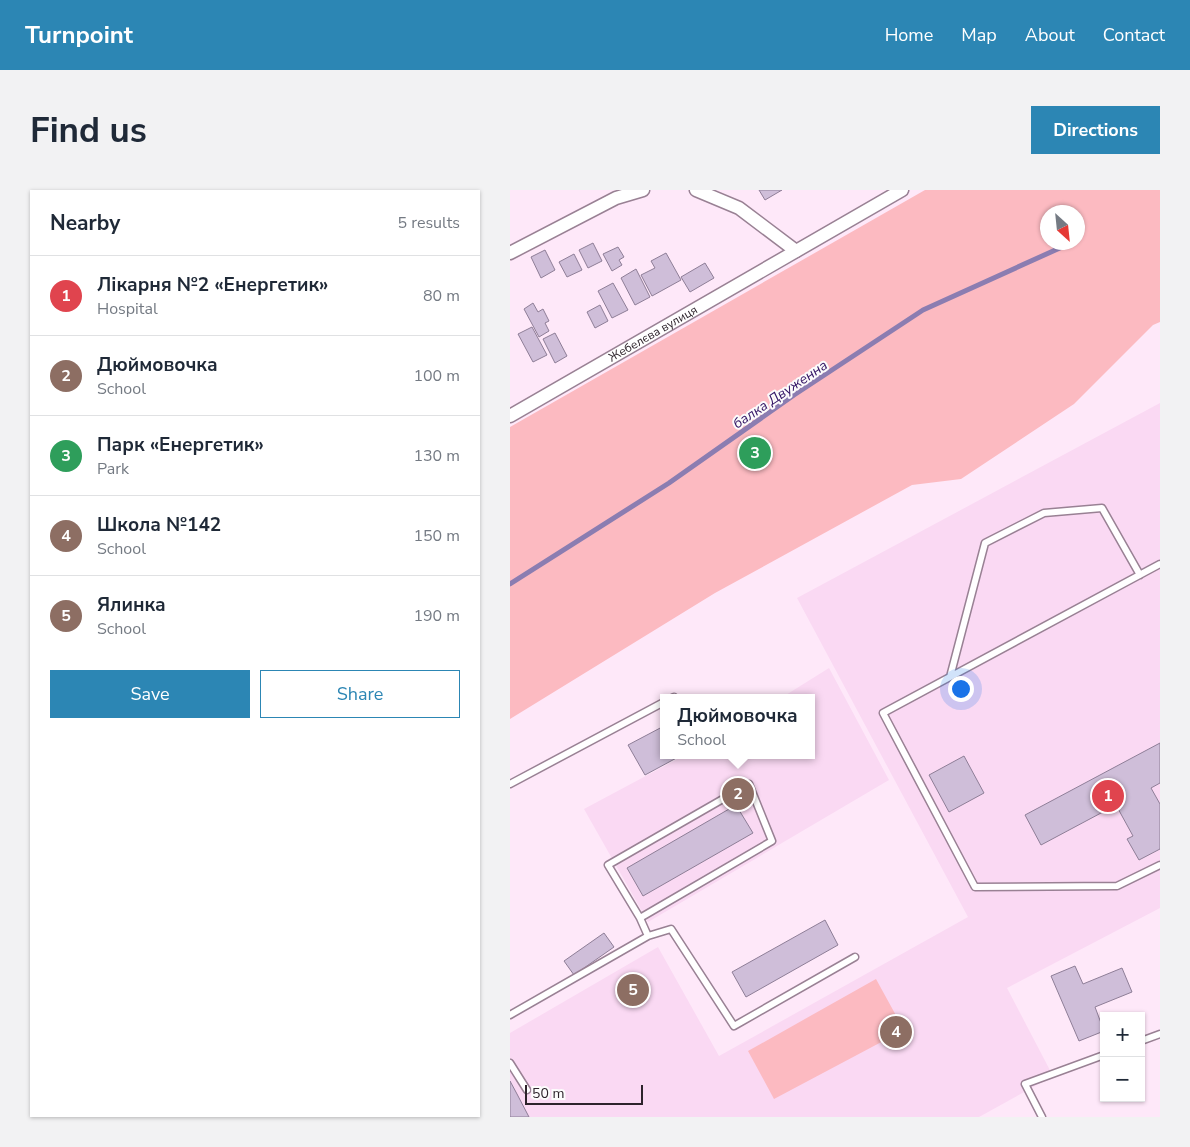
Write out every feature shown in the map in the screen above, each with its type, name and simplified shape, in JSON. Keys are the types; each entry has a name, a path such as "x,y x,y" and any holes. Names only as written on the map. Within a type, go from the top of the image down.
{"street":[{"path":"510,253 616,198 643,190"},
{"path":"696,190 739,208 796,251"},
{"name":"Жебелєва вулиця","path":"510,416 902,190"}],"lane":[{"path":"950,677 985,543 1044,513 1102,508 1140,575"},
{"path":"1160,564 883,713 976,887 1117,886 1160,865"},
{"path":"510,784 660,704"},
{"path":"640,918 772,841 749,784 608,865 640,918 648,936"},
{"path":"510,1015 648,936 671,929 734,1026 856,957"},
{"path":"1145,1040 1160,1034"},
{"path":"1042,1117 1025,1084 1100,1056"},
{"path":"510,1063 527,1090"}],"shaded area":[{"path":"925,190 1160,190 1160,322 1153,325 1074,404 961,479 912,485 715,593 510,719 510,427"},
{"path":"1160,403 1160,908 1007,988 1053,1076 979,1117 510,1117 510,1033 658,947 719,1056 968,917 797,598"},
{"path":"829,668 889,780 648,922 584,809 678,759 815,759 815,694 787,694"},
{"path":"876,979 904,1030 774,1099 748,1051"}],"building":[{"path":"759,190 782,190 765,200"},
{"path":"593,243 602,261 588,268 579,250"},
{"path":"618,247 624,257 619,260 622,265 612,271 603,254"},
{"path":"545,250 555,270 541,278 531,257"},
{"path":"666,253 681,280 652,296 641,275 655,268 651,261"},
{"path":"574,254 582,270 567,277 559,262"},
{"path":"705,263 714,278 690,292 681,277"},
{"path":"636,269 650,297 635,305 621,278"},
{"path":"613,283 628,310 612,318 598,291"},
{"path":"533,303 538,312 543,309 549,321 545,323 549,331 539,337 524,309"},
{"path":"600,305 608,321 595,328 587,312"},
{"path":"532,327 547,355 533,362 518,334"},
{"path":"555,333 567,356 555,363 543,339"},
{"path":"660,728 660,759 675,759 645,775 628,745"},
{"path":"1160,743 1160,783 1151,788 1160,804 1160,849 1139,860 1127,839 1133,836 1116,805 1041,845 1025,815"},
{"path":"964,756 984,793 949,812 929,775"},
{"path":"736,805 753,833 643,896 627,868"},
{"path":"825,920 838,945 746,997 732,972"},
{"path":"604,933 614,947 574,975 564,961"},
{"path":"1075,966 1083,984 1122,968 1132,992 1095,1007 1100,1020 1100,1033 1079,1041 1051,976"},
{"path":"510,1081 517,1094 529,1117 510,1117"}],"waterway":[{"name":"балка Двуженна","path":"510,584 669,483 794,395 923,310 1055,250"}],"place":[{"name":"Парк «Енергетик»","path":"755,453"},
{"name":"Дюймовочка","path":"738,794"},
{"name":"Лікарня №2 «Енергетик»","path":"1108,796"},
{"name":"Ялинка","path":"633,990"},
{"name":"Школа №142","path":"896,1032"}]}
